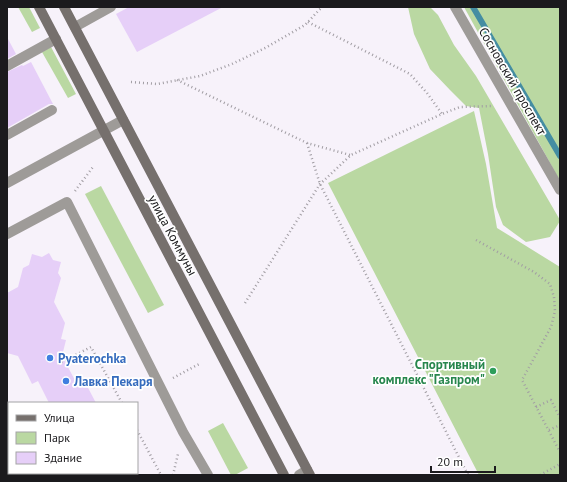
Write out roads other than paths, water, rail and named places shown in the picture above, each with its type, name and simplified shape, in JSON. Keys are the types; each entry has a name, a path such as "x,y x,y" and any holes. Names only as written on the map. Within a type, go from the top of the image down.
{"main road":[{"name":"улица Коммуны","path":"39,7 284,475"},
{"name":"улица Коммуны","path":"64,7 305,473"}],"street":[{"path":"75,27 111,7"},
{"name":"Сосновский проспект","path":"455,7 560,190"},
{"path":"7,66 56,39"},
{"path":"7,135 52,110"},
{"path":"7,183 123,120"},
{"path":"7,234 67,202 184,432 208,475"}],"waterway":[{"path":"473,7 560,156"}],"place":[{"name":"Pyaterochka","path":"50,358"},
{"name":"Cпортивный комплекс \"Газпром\"","path":"493,371"},
{"name":"Лавка Пекаря","path":"66,381"}]}
